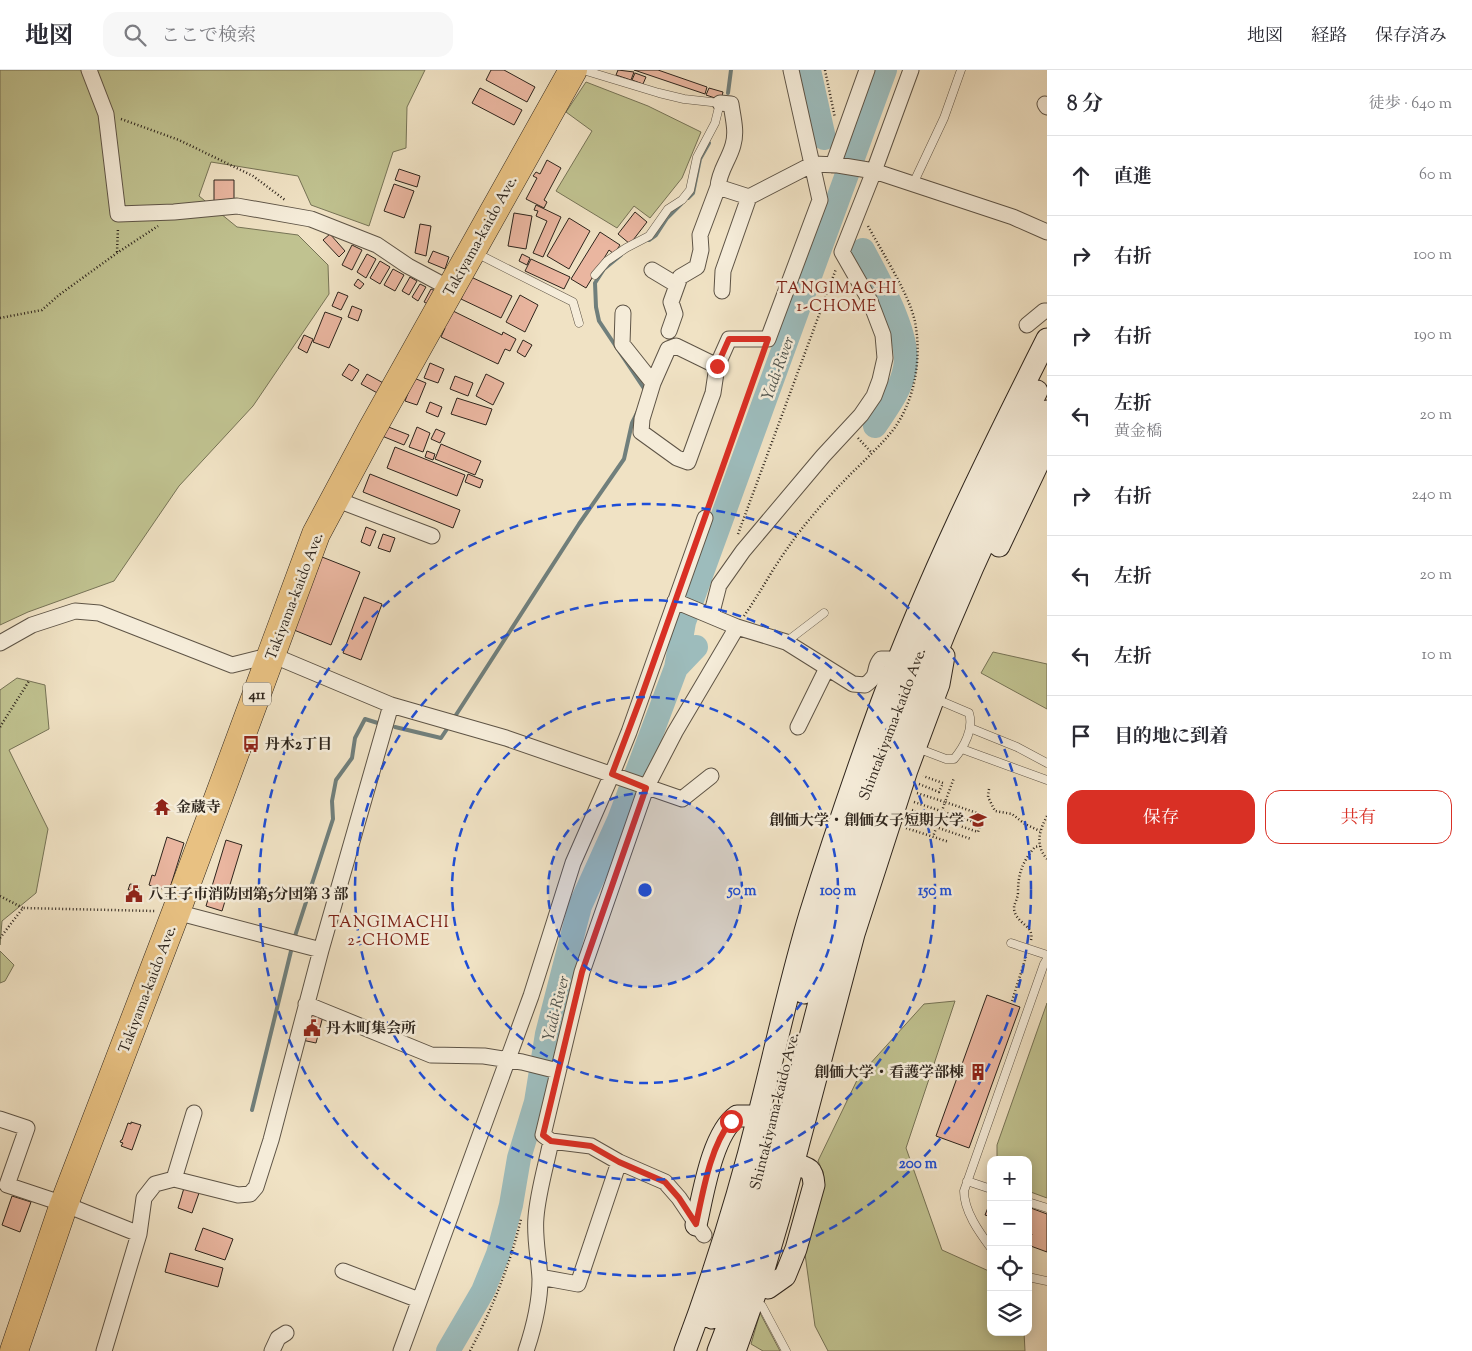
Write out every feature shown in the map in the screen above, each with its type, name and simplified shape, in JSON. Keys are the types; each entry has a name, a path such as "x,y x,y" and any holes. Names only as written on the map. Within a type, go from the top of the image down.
{"highway":[{"name":"Takiyama-kaido Ave.","path":"14,1351 64,1204 176,912 316,534 371,431 573,70"}],"main road":[{"path":"684,1351 716,1260 759,1116 786,1006 828,856 879,711 970,493 1047,339"},
{"name":"Shintakiyama-kaido Ave.","path":"700,1351 752,1196 808,977 866,791 913,665 947,586 1000,465 1047,371"},
{"name":"Shintakiyama-kaido Ave.","path":"735,1350 758,1231 782,1151 809,1037 849,898 883,796 931,664 1019,466 1047,411"},
{"path":"962,592 980,576 991,562 1047,444"},
{"path":"735,1350 764,1270 794,1164 823,1045 854,934 915,747 940,684 949,624"},
{"path":"700,1230 706,1183 720,1137 725,1128 737,1116 759,1116"},
{"path":"765,1297 785,1276 796,1249 814,1185 812,1171 806,1167 794,1164"}],"street":[{"path":"89,70 106,114 118,214 174,212 237,206 311,218 377,245 408,266 451,289"},
{"path":"717,366 676,346 668,349 653,383 642,418 641,432 677,458 688,462 713,393 717,366 729,339 766,345 820,200 792,70"},
{"path":"836,165 840,144 867,70"},
{"path":"707,614 719,585 743,551 823,456 849,429 874,396 880,380 884,358 884,335 870,301 842,252 871,170 912,70"},
{"path":"669,331 675,314 671,302 680,277 697,267 701,250 700,235 718,187 724,163 733,145 735,126 731,104 720,103"},
{"path":"722,291 723,271 749,197 813,164 871,170 1021,220 1047,232"},
{"path":"718,187 749,197"},
{"path":"652,270 678,285"},
{"path":"1027,325 1044,311 1047,311"},
{"path":"622,314 622,344 653,383"},
{"path":"334,499 432,536"},
{"path":"401,1351 419,1300 515,1061 532,996 573,863 615,776 705,518"},
{"path":"677,602 737,627 786,642 853,684 865,685 873,680 877,664 881,659 890,659 898,664"},
{"path":"0,643 32,625 75,611 99,613 232,665 272,655 391,705 506,738 682,799 710,776"},
{"path":"700,1230 679,1198 665,1182 619,1162 591,1146 551,1141 543,1135 554,1070 582,972 645,787 737,627"},
{"path":"798,727 827,668"},
{"path":"104,1351 138,1234 144,1198 155,1184 174,1179 238,1195 250,1194 256,1187 271,1140 306,1004 391,705"},
{"path":"176,912 321,950"},
{"path":"306,1004 431,1054 484,1056 554,1070"},
{"path":"174,1179 194,1114"},
{"path":"0,1119 26,1128 7,1185 64,1204 138,1234"},
{"path":"526,1351 536,1322 540,1298 536,1218 551,1141"},
{"path":"540,1277 578,1284 619,1162"},
{"path":"343,1271 419,1300"},
{"path":"272,1351 278,1338 286,1333"}],"lane":[{"path":"583,70 659,93 684,99 720,103 715,122 697,157 690,190 682,200 668,209 649,236 607,261 595,276"},
{"path":"913,184 944,118 961,70"},
{"path":"472,250 573,302 579,323"},
{"path":"786,642 824,613"},
{"path":"915,747 954,759 962,749 972,721 969,713 934,698"},
{"path":"970,728 1018,747 1047,764"},
{"path":"962,749 1047,780"},
{"path":"990,1246 978,1229 966,1205 964,1191 1047,957 1011,943"},
{"path":"967,1181 987,1188"},
{"path":"1032,1203 1047,1208"},
{"path":"1032,1278 1047,1281"},
{"path":"765,1297 786,1351"}],"path":[{"path":"825,70 840,144"},
{"path":"106,114 180,140 253,176 311,218"},
{"path":"0,318 42,310 59,295 117,253 152,231 174,212"},
{"path":"117,253 118,214"},
{"path":"735,542 842,252"},
{"path":"705,518 766,345"},
{"path":"849,429 872,453"},
{"path":"0,727 29,681"},
{"path":"916,783 939,792 943,783 921,775"},
{"path":"933,837 954,778"},
{"path":"989,789 988,796 995,811 1012,814 1025,824 1040,831"},
{"path":"912,810 978,832 983,815 918,792 915,800 906,828 949,842"},
{"path":"911,797 942,811 980,824"},
{"path":"1047,816 1040,831 1040,846 1047,859"},
{"path":"909,818 971,839"},
{"path":"1012,1002 1032,934 1018,919 1014,904 1018,894 1018,882 1024,861 1035,847 1040,846"},
{"path":"0,896 23,908 176,912"},
{"path":"0,938 23,908"},
{"path":"470,1351 489,1314 501,1283 522,1215"}],"green space":[{"path":"0,70 425,70 407,107 406,148 393,152 369,226 311,205 298,176 211,162 199,196 237,227 298,235 328,265 329,294 253,406 179,486 114,581 28,612 0,625"},
{"path":"586,82 648,106 701,132 682,178 650,218 634,206 617,228 556,191 592,131 566,112"},
{"path":"993,652 1047,664 1047,709 981,673"},
{"path":"17,678 45,685 49,729 9,750 48,829 36,893 2,921 0,945 0,690"},
{"path":"0,951 14,965 5,981 0,983"},
{"path":"955,1001 906,1148 942,1250 987,1270 987,1336 1024,1336 1025,1351 828,1351 815,1326 805,1254 824,1187 823,1172 818,1161 859,1076 924,1004"},
{"path":"1047,1003 1047,1198 1032,1192 1032,1156 997,1156 997,1145"},
{"path":"760,1313 780,1351 763,1351 751,1344"}],"building":[{"path":"491,70 504,70 535,87 527,102 486,80"},
{"path":"618,70 634,72 631,80 616,75"},
{"path":"634,70 658,70 707,87 705,94"},
{"path":"635,73 646,77 643,84 632,80"},
{"path":"480,88 522,110 514,125 472,103"},
{"path":"709,88 723,92 721,100 706,95"},
{"path":"547,160 561,168 544,200 547,202 544,208 526,199 537,178 533,176 536,172 540,174"},
{"path":"399,169 420,176 417,187 395,180"},
{"path":"214,180 234,180 234,203 214,203"},
{"path":"394,184 414,191 404,218 384,211"},
{"path":"536,205 561,217 543,257 533,253 547,221 536,216 538,211 534,210"},
{"path":"635,212 647,222 630,244 618,234"},
{"path":"514,213 532,216 526,249 508,246"},
{"path":"569,218 590,231 569,269 547,256"},
{"path":"420,224 431,226 426,256 415,253"},
{"path":"600,232 620,245 614,254 609,250 586,288 571,279"},
{"path":"330,234 345,251 339,257 323,240"},
{"path":"352,245 362,250 352,270 342,265"},
{"path":"433,251 449,257 445,269 428,262"},
{"path":"367,254 376,259 366,278 357,272"},
{"path":"522,254 530,258 527,265 519,261"},
{"path":"531,259 570,277 564,289 525,271"},
{"path":"380,261 390,267 380,284 370,278"},
{"path":"393,269 404,275 395,291 384,285"},
{"path":"410,277 417,281 409,295 402,291"},
{"path":"471,277 512,296 501,318 461,299"},
{"path":"358,279 364,284 360,289 354,285"},
{"path":"420,284 426,287 418,301 412,297"},
{"path":"431,289 437,292 430,305 424,302"},
{"path":"338,292 348,296 341,310 332,306"},
{"path":"520,295 538,305 525,332 506,322"},
{"path":"352,306 362,310 358,321 348,317"},
{"path":"451,310 502,335 503,332 516,339 510,351 505,349 498,364 441,337"},
{"path":"325,312 342,318 329,348 313,342"},
{"path":"304,335 313,339 307,353 298,348"},
{"path":"523,340 532,345 525,357 517,352"},
{"path":"430,363 444,369 438,383 424,378"},
{"path":"349,364 359,370 352,381 342,375"},
{"path":"367,374 387,385 381,395 361,384"},
{"path":"486,374 504,383 493,405 476,396"},
{"path":"455,376 473,383 468,396 450,389"},
{"path":"414,378 426,383 417,405 405,401"},
{"path":"457,398 492,409 486,425 451,414"},
{"path":"430,402 442,407 438,417 426,412"},
{"path":"386,426 409,435 404,445 382,436"},
{"path":"417,427 430,433 423,452 409,447"},
{"path":"436,429 445,433 440,443 431,439"},
{"path":"441,444 481,461 475,475 435,459"},
{"path":"395,447 465,475 457,496 387,468"},
{"path":"427,451 435,454 433,460 425,457"},
{"path":"370,474 460,510 453,528 363,492"},
{"path":"468,474 483,480 480,488 465,482"},
{"path":"366,527 376,531 370,546 361,542"},
{"path":"383,534 395,538 390,552 378,548"},
{"path":"322,557 360,572 331,645 294,630"},
{"path":"364,597 382,604 361,660 343,653"},
{"path":"167,837 184,843 169,891 149,885 152,875 155,876"},
{"path":"226,840 242,845 222,911 206,906"},
{"name":"八王子市消防団第5分団第３部","path":"130,884 139,885 138,898 130,898 130,890 128,890"},
{"name":"創価大学・看護学部棟","path":"987,995 1020,1007 969,1148 936,1136"},
{"name":"丹木町集会所","path":"308,1013 323,1016 316,1043 302,1040"},
{"path":"131,1122 141,1125 132,1150 121,1146 123,1143 120,1142 128,1123 131,1124"},
{"path":"184,1188 199,1193 192,1213 178,1208"},
{"path":"12,1196 31,1202 20,1232 2,1225"},
{"path":"1032,1208 1047,1214 1047,1252 1032,1246"},
{"path":"203,1228 233,1239 225,1260 195,1250"},
{"path":"170,1253 223,1268 218,1287 165,1272"}],"waterway":[{"path":"728,93 731,70"},
{"name":"Yadi-River","path":"809,70 824,138"},
{"name":"Yadi-River","path":"676,668 684,622 885,70"},
{"path":"688,198 693,193 700,159 709,143"},
{"path":"649,240 656,235 667,218 681,204"},
{"name":"Yadi-River","path":"863,250 892,308 906,355 905,368 900,384 875,426"},
{"path":"621,255 604,269 595,283 596,307 599,321 645,390 644,393"},
{"path":"454,718 579,524 624,459 632,423 639,409"},
{"name":"Yadi-River","path":"448,1351 483,1291 498,1254 511,1205 519,1158 536,1102 547,1034 580,906 619,820 676,668 696,647"},
{"path":"295,936 333,819 332,801 336,780 352,758 355,738 365,719 381,724"},
{"path":"395,727 441,738 449,726"},
{"path":"252,1110 292,947"}],"place":[{"name":"丹木2丁目","path":"251,744"},
{"name":"金蔵寺","path":"162,807"},
{"name":"創価大学・創価女子短期大学","path":"978,820"},
{"name":"八王子市消防団第5分団第３部","path":"134,894"},
{"name":"丹木町集会所","path":"312,1028"},
{"name":"創価大学・看護学部棟","path":"978,1072"}],"district":[{"name":"TANGIMACHI 1-CHOME","path":"837,296"},
{"name":"TANGIMACHI 2-CHOME","path":"389,930"}],"route":[{"path":"717,366 729,339 768,339 629,732 612,774 646,788 582,972 543,1135 551,1141 591,1146 619,1162 646,1172 665,1182 679,1198 696,1224 720,1137 731,1121"}]}
